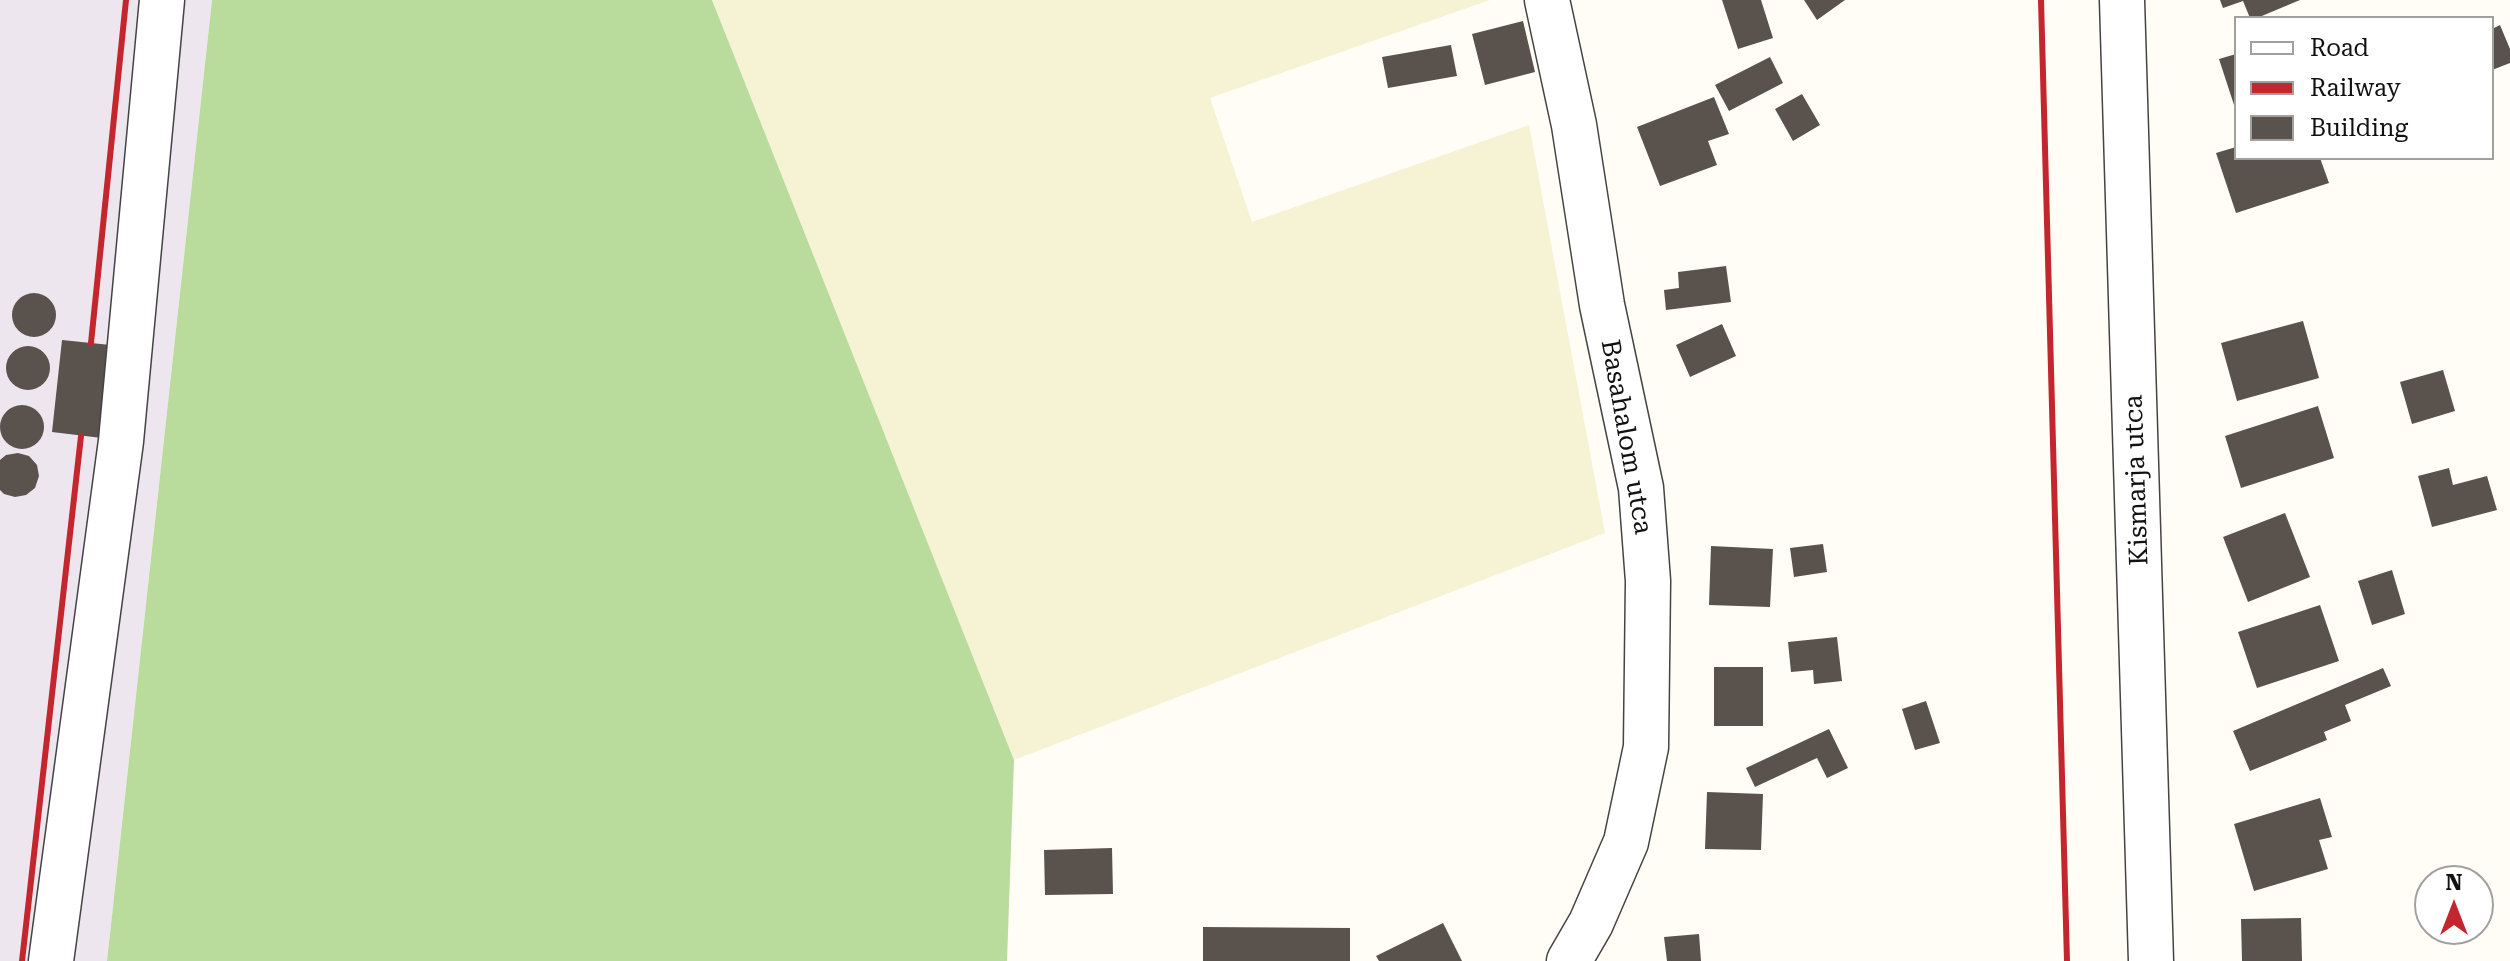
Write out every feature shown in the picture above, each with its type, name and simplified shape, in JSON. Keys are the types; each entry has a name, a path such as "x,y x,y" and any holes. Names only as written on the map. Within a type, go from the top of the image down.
{"street":[{"path":"51,961 121,441 162,0"},
{"name":"Basahalom utca","path":"1547,0 1574,125 1602,305 1641,488 1648,581 1646,747 1626,842 1591,923 1569,961"},
{"name":"Kismarja utca","path":"2122,0 2151,961"}],"shaded area":[{"path":"0,0 212,0 107,961 0,961"},
{"path":"712,0 1490,0 1210,98 1252,222 1529,125 1605,533 1014,760"}],"green space":[{"path":"212,0 712,0 1014,760 1007,961 107,961"}],"building":[{"path":"1722,0 1761,0 1773,38 1738,49"},
{"path":"1804,0 1845,0 1817,20"},
{"path":"2220,0 2300,0 2262,16 2249,16 2243,1 2223,8"},
{"path":"1523,21 1535,72 1485,85 1472,34"},
{"path":"2500,25 2510,49 2510,63 2494,69 2494,28"},
{"path":"1451,45 1457,76 1388,88 1382,57"},
{"path":"2234,55 2234,105 2219,59"},
{"path":"1770,57 1783,83 1729,111 1715,85"},
{"path":"1802,94 1820,125 1793,141 1775,109"},
{"path":"1714,97 1729,134 1708,141 1717,165 1660,186 1637,127"},
{"path":"2234,148 2234,160 2321,160 2329,183 2236,213 2216,153"},
{"path":"1726,266 1731,302 1666,310 1664,290 1679,288 1678,272"},
{"path":"34,293 50,299 56,315 50,331 34,337 18,331 12,315 18,299"},
{"path":"2303,321 2319,378 2237,401 2221,343"},
{"path":"1722,324 1736,356 1690,377 1676,345"},
{"path":"62,340 120,346 110,439 52,432"},
{"path":"28,346 44,352 50,368 44,384 28,390 12,384 6,368 12,352"},
{"path":"2443,370 2455,411 2412,424 2400,382"},
{"path":"22,405 38,411 44,427 38,443 22,449 6,443 0,427 6,411"},
{"path":"2318,406 2334,458 2241,488 2225,436"},
{"path":"18,453 29,456 37,465 39,476 35,488 26,495 15,497 0,490 0,460 6,455"},
{"path":"2449,468 2453,485 2487,476 2497,510 2432,527 2418,476"},
{"path":"2285,513 2310,577 2248,602 2223,537"},
{"path":"1823,544 1827,572 1794,577 1790,548"},
{"path":"1711,546 1773,549 1770,607 1709,605"},
{"path":"2392,570 2405,614 2372,625 2358,581"},
{"path":"2320,605 2339,661 2257,688 2238,632"},
{"path":"1837,637 1842,681 1814,684 1813,670 1791,672 1788,642"},
{"path":"1714,667 1763,667 1763,726 1714,726"},
{"path":"2383,668 2391,686 2345,705 2351,721 2324,732 2327,740 2250,771 2233,731"},
{"path":"1926,701 1940,743 1915,750 1902,709"},
{"path":"1829,729 1848,768 1827,778 1817,758 1755,787 1746,768"},
{"path":"1707,792 1763,794 1761,850 1705,849"},
{"path":"2320,798 2332,837 2319,840 2328,869 2254,891 2234,824"},
{"path":"1112,848 1113,894 1045,895 1044,850"},
{"path":"2301,918 2302,961 2242,961 2241,919"},
{"path":"1443,923 1462,961 1379,961 1376,956"},
{"path":"1203,927 1350,928 1350,961 1203,961"},
{"path":"1699,934 1701,961 1667,961 1664,937"}],"railway":[{"path":"91,343 126,0"},
{"path":"2041,0 2067,961"},
{"path":"22,961 81,436"}]}
